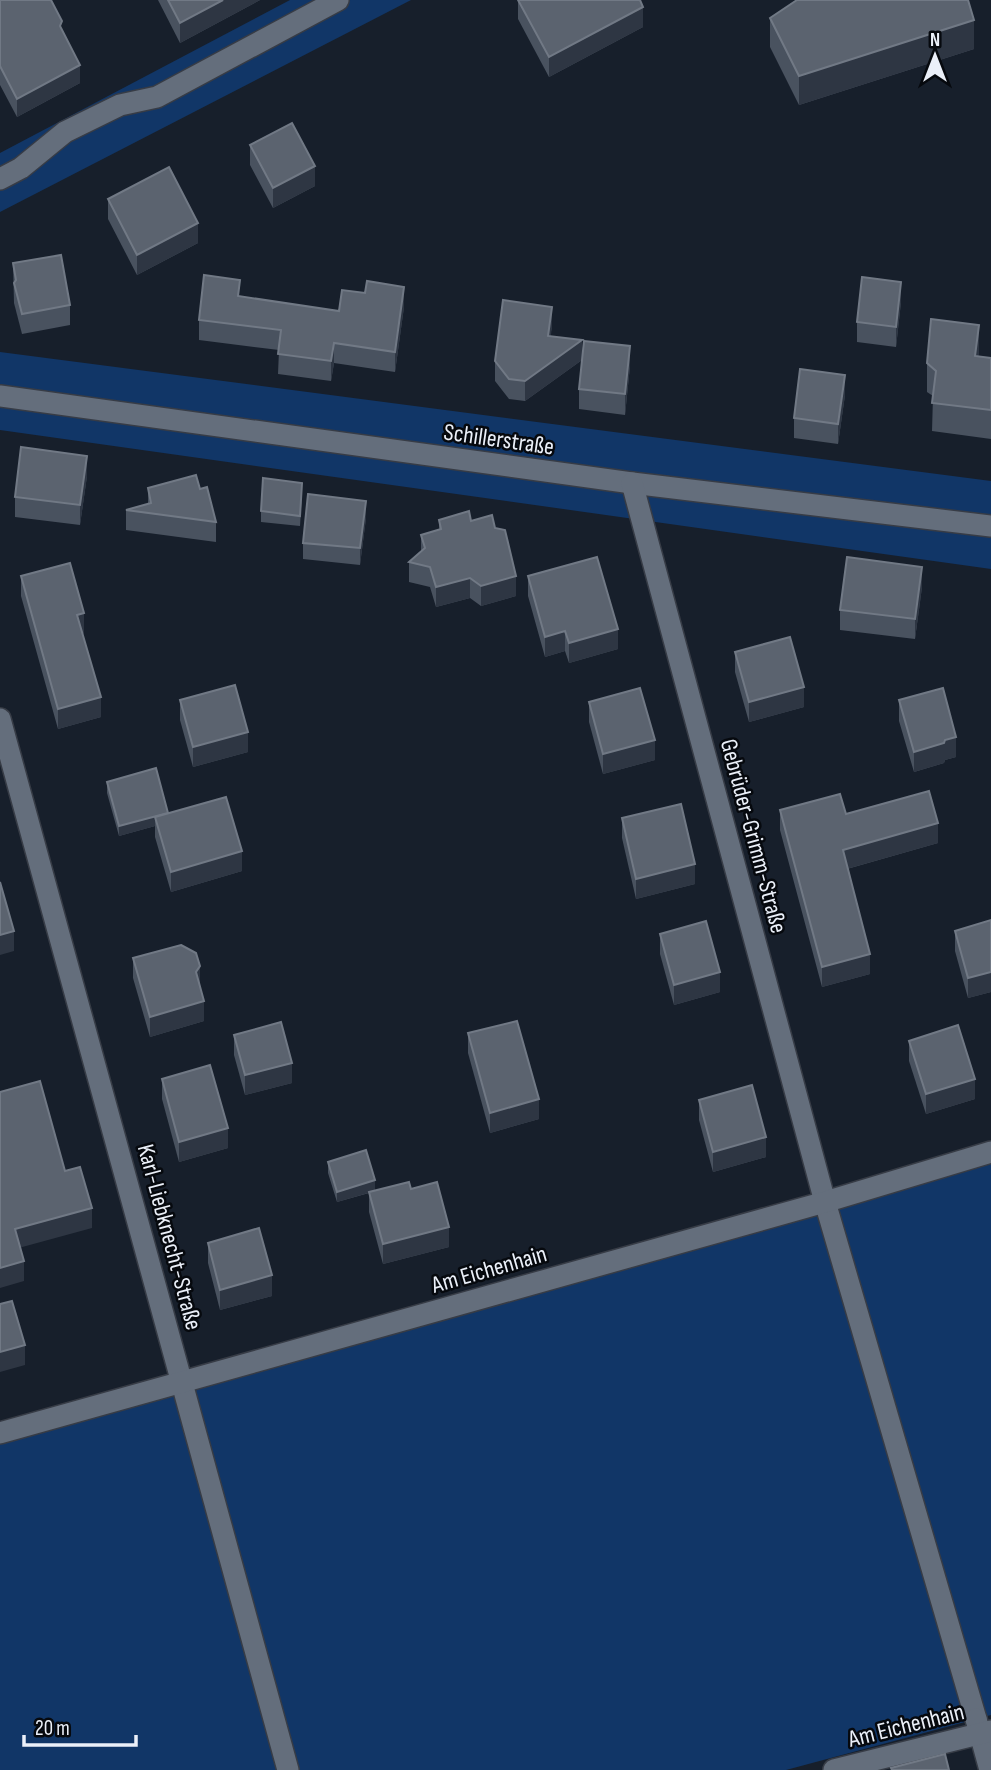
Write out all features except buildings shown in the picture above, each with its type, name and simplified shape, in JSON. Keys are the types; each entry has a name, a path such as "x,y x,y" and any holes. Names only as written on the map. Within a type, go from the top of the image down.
{"street":[{"path":"0,179 21,168 65,132 120,105 157,97 338,0"},
{"name":"Schillerstraße","path":"0,397 632,484 991,526"},
{"name":"Gebrüder-Grimm-Straße","path":"632,484 825,1202 982,1728 990,1770"},
{"name":"Karl-Liebknecht-Straße","path":"0,719 288,1770"},
{"name":"Am Eichenhain","path":"0,1433 825,1202 991,1152"},
{"name":"Am Eichenhain","path":"834,1770 982,1728"}],"shaded area":[{"path":"290,0 411,0 0,212 0,153"},
{"path":"0,352 991,481 991,569 0,430"},
{"path":"991,1152 991,1715 786,1770 0,1770 0,1438"}]}
